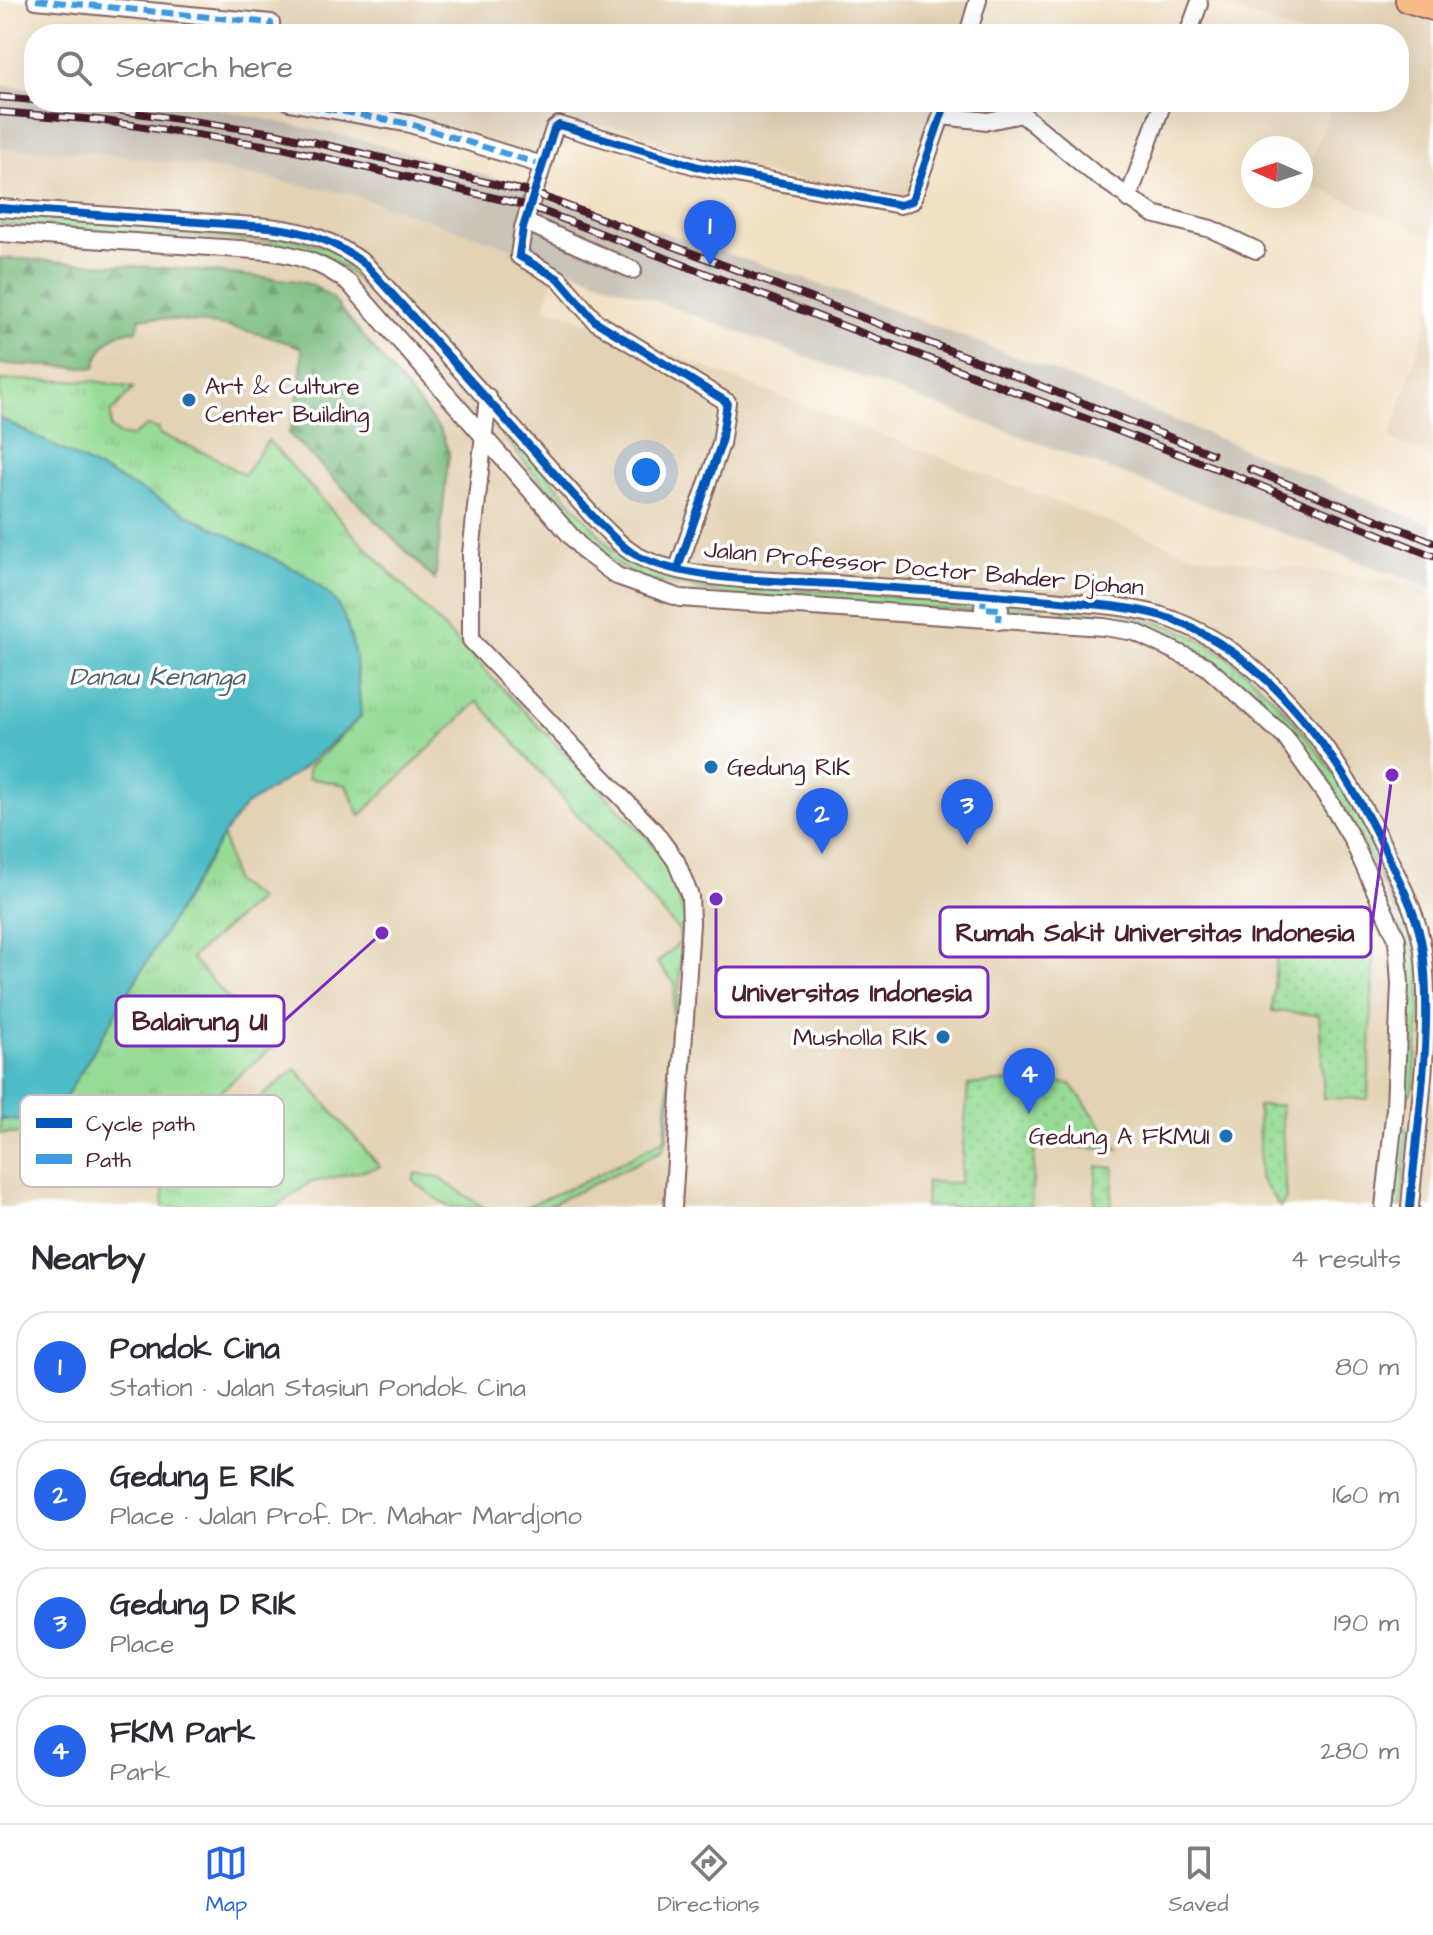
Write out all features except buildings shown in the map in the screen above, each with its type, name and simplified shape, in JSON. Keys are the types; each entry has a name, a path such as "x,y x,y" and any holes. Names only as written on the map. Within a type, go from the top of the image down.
{"main road":[{"path":"1408,0 1433,8"}],"street":[{"path":"36,0 271,24"},
{"path":"971,24 978,0"},
{"path":"1192,24 1199,4"},
{"path":"344,112 410,124 542,165"},
{"path":"678,568 721,444 727,402 595,321 559,279 518,253 554,129 559,125 699,167 909,204 943,112"},
{"path":"955,112 988,121 1022,114 1128,199 1153,214 1211,229 1256,250"},
{"path":"1128,199 1159,112"},
{"name":"Jalan Professor Doctor Bahder Djohan","path":"0,208 177,218 304,231 331,242 365,264 614,538 635,555 678,568 744,578 984,594 1157,614 1217,642 1256,672 1290,706 1362,804 1411,907 1424,952 1423,1043 1410,1207"},
{"path":"525,222 633,270"},
{"path":"0,233 299,255 349,283 482,431 584,551 600,566 636,585 708,602 1051,623 1135,632 1206,666 1285,737 1352,839 1389,918 1401,957 1395,1108 1384,1207"},
{"path":"488,397 471,554 471,640 654,831 676,861 690,896 689,965 673,1207"},
{"path":"984,594 983,608 1000,609 999,621"},
{"path":"1051,623 1052,600"}],"shaded area":[{"path":"222,0 975,0 967,24 268,24 268,18 221,11"},
{"path":"1207,0 1433,0 1433,237 1313,186 1313,155 1329,112 1409,112 1409,24 1273,24"},
{"path":"0,85 24,88 24,112 232,112 364,140 527,187 849,294 1046,368 1433,526 1433,589 512,248 346,193 199,166 90,152 0,148"},
{"path":"359,112 939,112 910,195 892,199 696,160 630,128 558,121 538,159"},
{"path":"0,139 189,158 369,193 562,250 545,306 1195,555 1412,584 1433,591 1433,1207 0,1207"},
{"path":"1433,303 1433,456 1390,439"}],"green space":[{"path":"0,215 268,233 327,247 361,270 471,392 468,397 462,395 377,298 340,265 317,252 269,242 0,224"},
{"path":"0,258 184,269 297,281 312,285 332,298 441,431 449,453 435,580 289,434 301,382 302,348 222,326 140,317 137,330 114,336 104,346 95,368 0,364"},
{"path":"0,380 94,381 134,388 111,413 111,428 119,435 130,437 147,426 159,429 159,434 212,456 244,475 268,440 356,537 645,836 667,864 685,917 667,1138 662,1151 545,1207 525,1207 588,1180 665,1139 675,983 657,963 680,942 679,931 478,701 360,816 346,785 308,778 308,768 361,717 354,663 306,575 0,419"},
{"path":"495,415 612,549 629,562 649,569 792,589 1041,607 1043,611 1036,615 733,596 642,579 616,564 587,536 491,422"},
{"path":"1065,609 1128,616 1189,634 1229,658 1268,693 1305,734 1369,832 1393,882 1410,932 1419,977 1420,1004 1414,1086 1410,1094 1402,1089 1411,992 1404,936 1356,830 1316,765 1267,707 1208,659 1162,634 1120,624 1062,617"},
{"path":"223,835 234,882 259,899 191,958 273,1047 216,1095 66,1095"},
{"path":"1341,936 1367,937 1374,954 1368,1099 1324,1098 1319,1015 1272,1011 1277,948 1325,952"},
{"path":"296,1069 380,1167 309,1183 276,1207 163,1207 164,1187 284,1187 284,1095 264,1095"},
{"path":"1019,1080 1071,1084 1119,1150 1035,1144 1031,1207 925,1207 926,1182 960,1183 968,1085"},
{"path":"1281,1105 1286,1199 1280,1207 1260,1178 1258,1106"},
{"path":"0,1119 20,1121 20,1135 0,1133"},
{"path":"1404,1126 1407,1132 1402,1207 1393,1207 1399,1130"},
{"path":"1097,1166 1114,1168 1111,1207 1094,1207"},
{"path":"416,1173 439,1178 483,1207 448,1207 413,1180"}],"water":[{"name":"Danau Kenanga","path":"0,418 306,575 331,597 344,617 356,660 361,717 299,771 245,806 223,835 67,1095 20,1095 20,1121 0,1119"}],"railway":[{"path":"0,97 24,99"},
{"path":"0,112 98,120 283,148 529,206 1231,474 1433,556"},
{"path":"130,112 274,133 533,193 980,362 1212,454"},
{"path":"1250,469 1433,542"}],"marked path":[{"path":"36,0 271,24"},
{"path":"344,112 410,124 542,165"},
{"path":"984,594 983,608 1000,609 999,621"}],"cycle path":[{"path":"678,568 721,444 727,402 595,321 559,279 519,256 523,228 554,129 559,125 699,167 900,205 912,201 943,112"},
{"path":"0,208 269,227 308,234 331,243 365,264 599,523 627,549 657,564 733,578 997,595 1132,609 1159,615 1199,631 1236,655 1270,683 1301,716 1328,752 1374,829 1415,918 1423,951 1426,1014 1410,1207"}],"place":[{"name":"Pondok Cina","path":"710,266"},
{"name":"Art & Culture Center Building","path":"189,400"},
{"name":"Gedung RIK","path":"711,767"},
{"name":"Rumah Sakit Universitas Indonesia","path":"1392,775"},
{"name":"Gedung D RIK","path":"967,845"},
{"name":"Gedung E RIK","path":"822,854"},
{"name":"Universitas Indonesia","path":"716,899"},
{"name":"Balairung UI","path":"382,933"},
{"name":"Musholla RIK","path":"943,1037"},
{"name":"FKM Park","path":"1029,1114"},
{"name":"Gedung A FKMUI","path":"1226,1136"}]}
